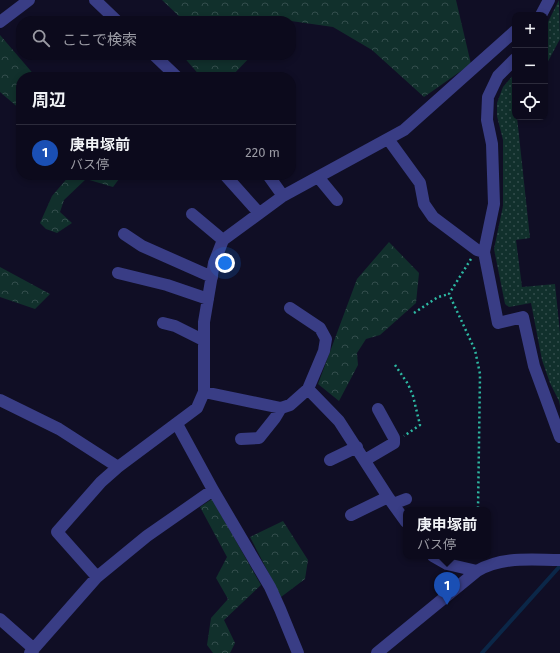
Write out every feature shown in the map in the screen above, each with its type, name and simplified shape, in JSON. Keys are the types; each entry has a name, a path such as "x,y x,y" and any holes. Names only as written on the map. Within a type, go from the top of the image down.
{"street":[{"path":"0,22 29,0"},
{"path":"95,0 112,16"},
{"path":"543,12 549,0"},
{"path":"97,577 57,532 100,482 197,408 204,392 204,322 214,263 223,240 283,196 404,130 512,34"},
{"path":"159,60 172,72"},
{"path":"512,62 498,76 488,97 487,120 492,144 494,204 481,251 498,323 523,317 534,366 560,437"},
{"path":"388,139 420,183 424,204 433,217 481,251"},
{"path":"318,177 337,200"},
{"path":"229,180 259,213"},
{"path":"272,180 283,196"},
{"path":"192,214 223,240"},
{"path":"124,234 142,246 212,277"},
{"path":"118,273 167,285 208,298"},
{"path":"204,392 281,408 290,405 308,389 324,351 326,339 320,328 290,308"},
{"path":"163,323 175,326 203,340"},
{"path":"308,389 339,421 403,518"},
{"path":"0,400 59,429 118,467"},
{"path":"242,440 259,438 281,408"},
{"path":"365,460 394,443 394,438 378,409"},
{"path":"177,424 213,490 270,586 298,653"},
{"path":"330,460 357,447"},
{"path":"0,619 32,651 97,577 147,536 213,490"},
{"path":"351,515 390,500 406,499"},
{"path":"438,559 447,564 477,571"},
{"path":"377,653 477,571 491,564 505,561 560,560"}],"path":[{"path":"414,313 438,297 449,294 481,251"},
{"path":"449,294 475,350 480,374 478,507"},
{"path":"394,443 420,425 413,396 408,384 395,365"}],"green space":[{"path":"162,0 456,0 471,64 424,97 372,50 333,27 296,22 296,16 179,16"},
{"path":"559,0 560,39 548,61 548,48 548,22"},
{"path":"0,35 16,54 16,60 21,60 32,72 16,72 16,106 0,92"},
{"path":"186,60 247,60 236,72 197,72"},
{"path":"512,76 512,120 517,120 530,238 516,240 522,287 555,284 560,333 560,406 542,360 531,303 509,307 505,304 494,249 503,206 503,140 497,116 497,103 503,87"},
{"path":"66,180 85,180 64,200 60,212 72,223 57,233 46,229 40,223 52,196"},
{"path":"89,180 118,180 113,187"},
{"path":"389,242 419,273 416,303 380,335 366,339 357,353 358,365 339,401 318,384 357,279"},
{"path":"0,267 50,294 35,309 0,297"},
{"path":"212,499 261,585 224,620 235,643 230,653 213,653 207,645 211,618 228,599 216,578 227,557 200,507"},
{"path":"283,521 308,560 305,579 281,597 250,537"}],"waterway":[{"path":"482,653 560,566"}],"place":[{"name":"庚申塚前","path":"447,605"}]}
